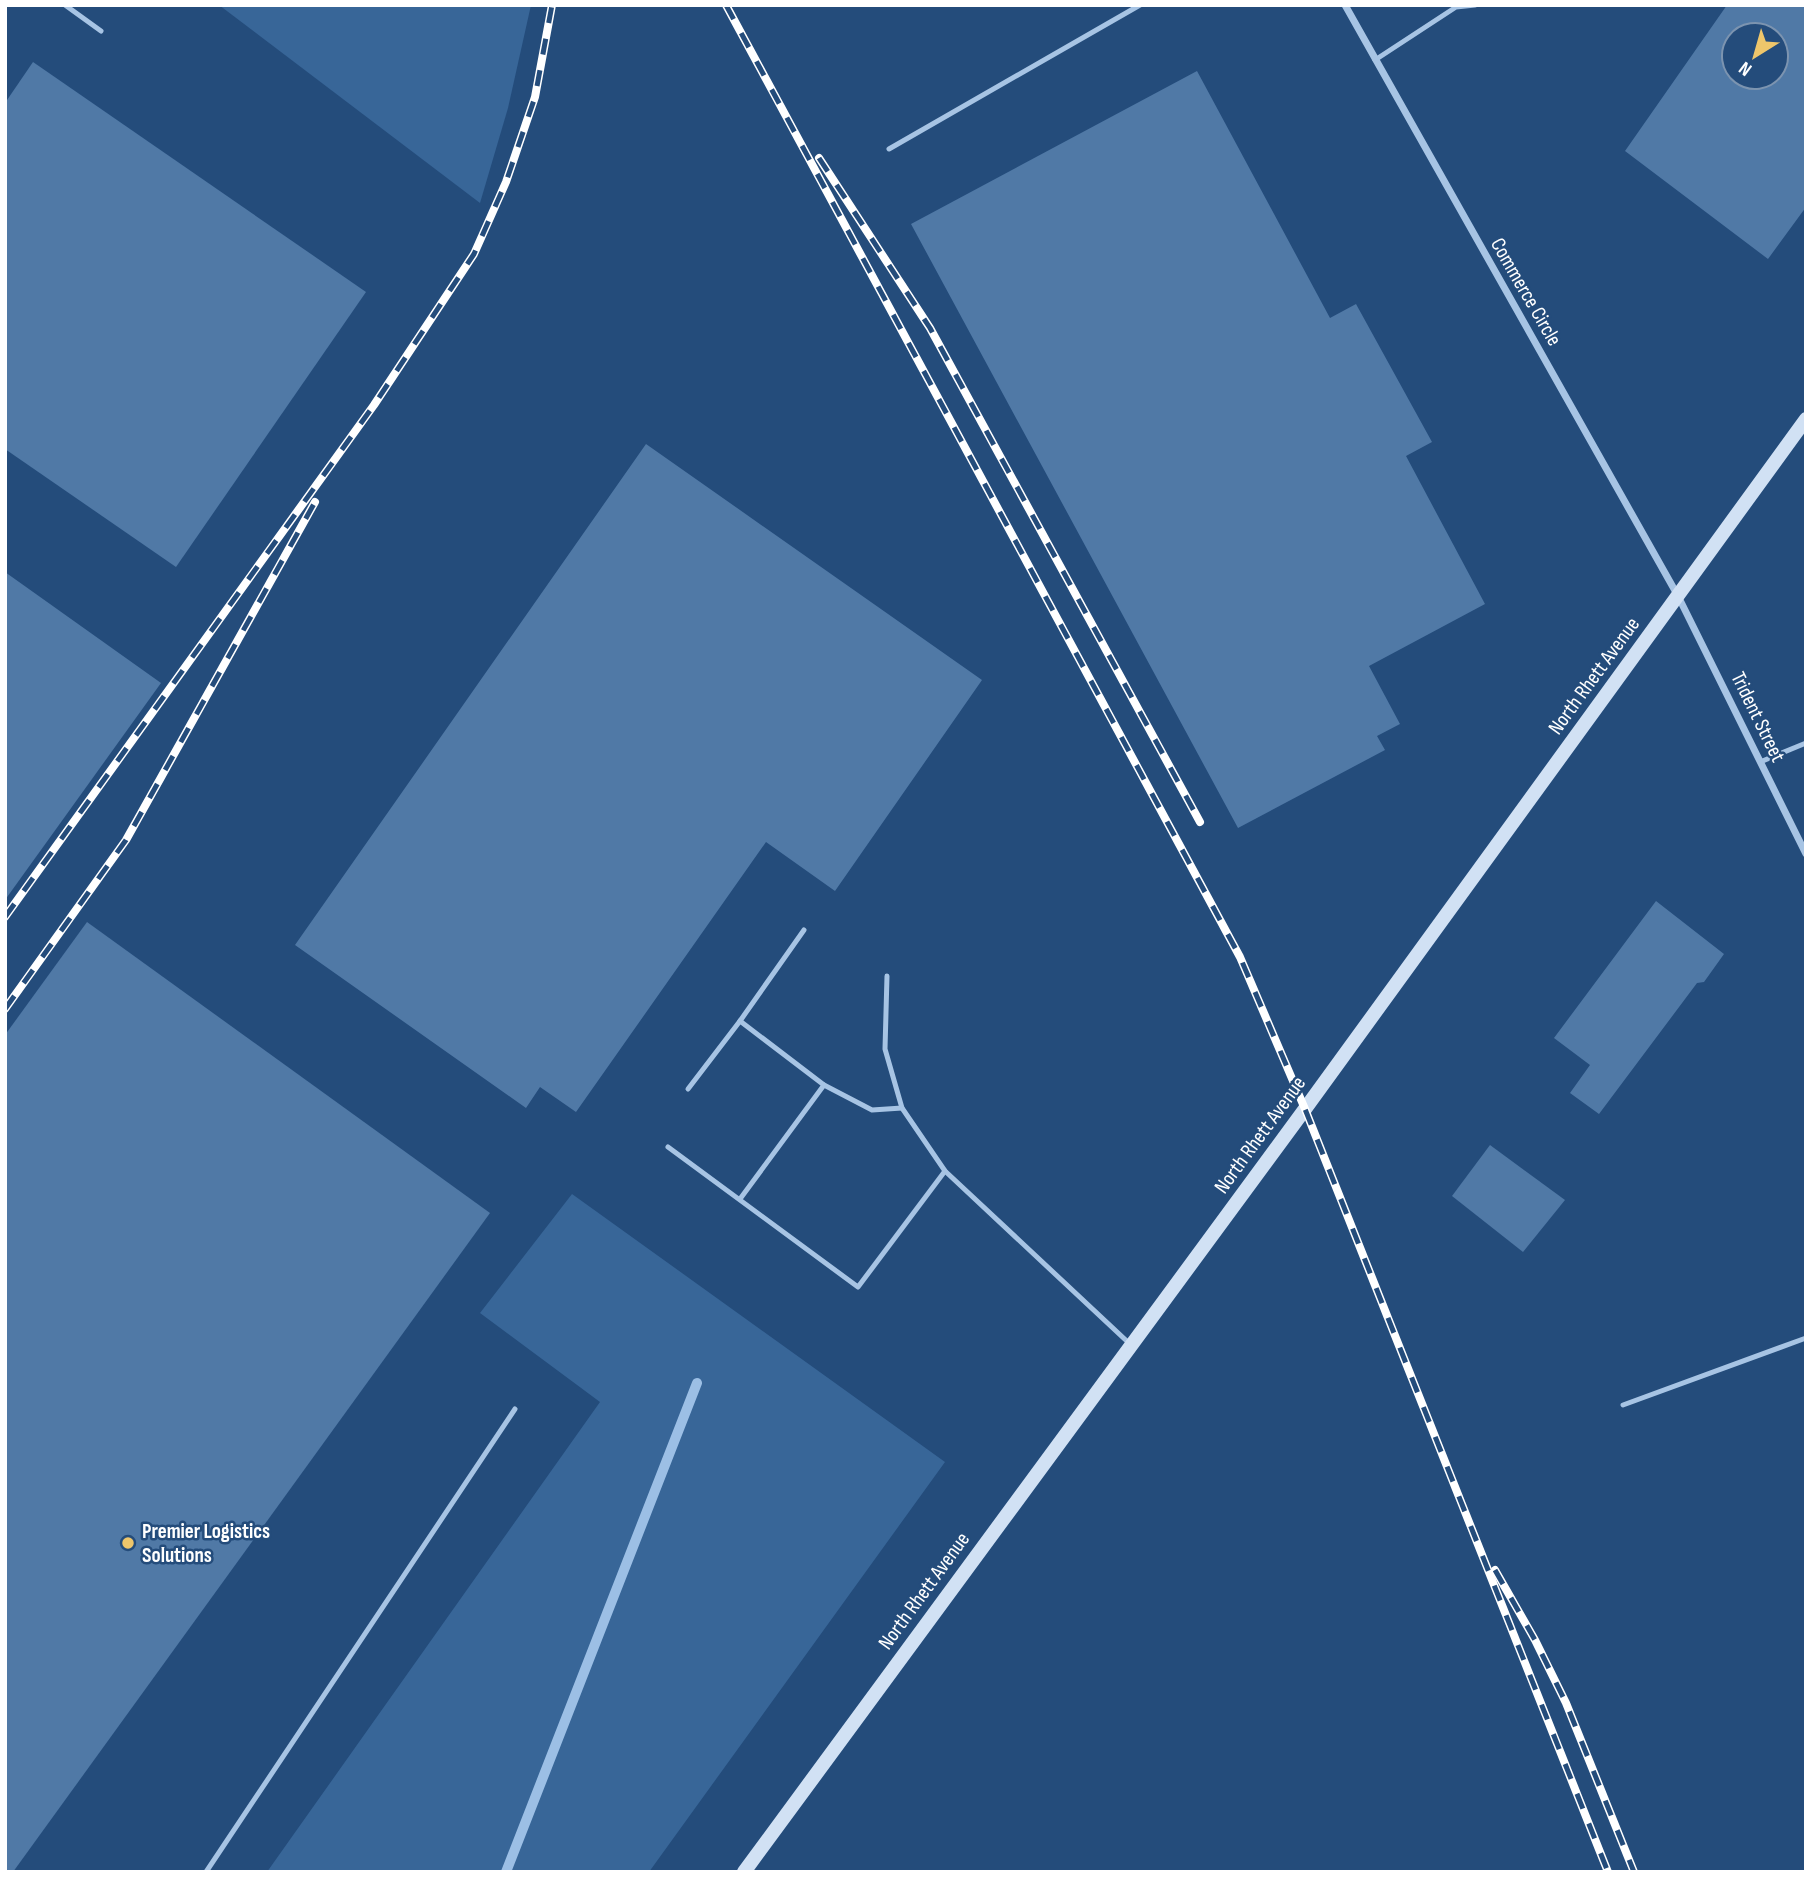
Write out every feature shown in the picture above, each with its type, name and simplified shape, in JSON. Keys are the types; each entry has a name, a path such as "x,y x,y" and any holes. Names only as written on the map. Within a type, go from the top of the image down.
{"main road":[{"name":"North Rhett Avenue","path":"744,1872 1806,419"}],"street":[{"name":"Commerce Circle","path":"1345,5 1678,596"},
{"name":"Trident Street","path":"1678,596 1806,854"}],"lane":[{"path":"65,5 100,31"},
{"path":"889,149 1140,5"},
{"path":"1375,60 1456,7 1475,5"},
{"path":"1760,762 1806,743"},
{"path":"688,1089 804,930"},
{"path":"887,975 885,1049 902,1108 945,1171 1131,1345"},
{"path":"740,1021 824,1085 872,1110 902,1108"},
{"path":"740,1199 824,1085"},
{"path":"668,1147 858,1287 945,1171"},
{"path":"1623,1405 1806,1338"},
{"path":"206,1872 515,1409"}],"shaded area":[{"path":"219,5 531,5 508,108 480,203"},
{"path":"572,1194 945,1462 649,1872 267,1872 600,1402 480,1313"}],"building":[{"path":"1727,5 1806,5 1806,207 1768,259 1625,151"},
{"path":"33,62 366,292 176,567 5,449 5,103"},
{"path":"1197,71 1330,318 1356,304 1432,442 1406,456 1485,604 1369,666 1400,724 1377,736 1385,750 1238,828 911,224"},
{"path":"646,444 982,680 835,891 766,842 576,1112 540,1087 526,1108 295,945"},
{"path":"5,572 161,683 5,900"},
{"path":"1656,901 1724,954 1704,982 1697,983 1599,1114 1570,1093 1590,1065 1554,1038"},
{"name":"Premier Logistics Solutions","path":"87,922 490,1213 13,1872 5,1872 5,1035"},
{"path":"1490,1145 1565,1200 1523,1252 1452,1196"}],"waterway":[{"path":"506,1872 697,1383"}],"railway":[{"path":"5,917 374,405 474,254 506,182 535,97 552,5"},
{"path":"726,5 1240,957 1305,1109 1608,1872"},
{"path":"819,158 930,328 1200,822"},
{"path":"5,1009 126,840 315,502"},
{"path":"1495,1570 1535,1640 1566,1703 1634,1872"}],"place":[{"name":"Premier Logistics Solutions","path":"128,1543"}]}
